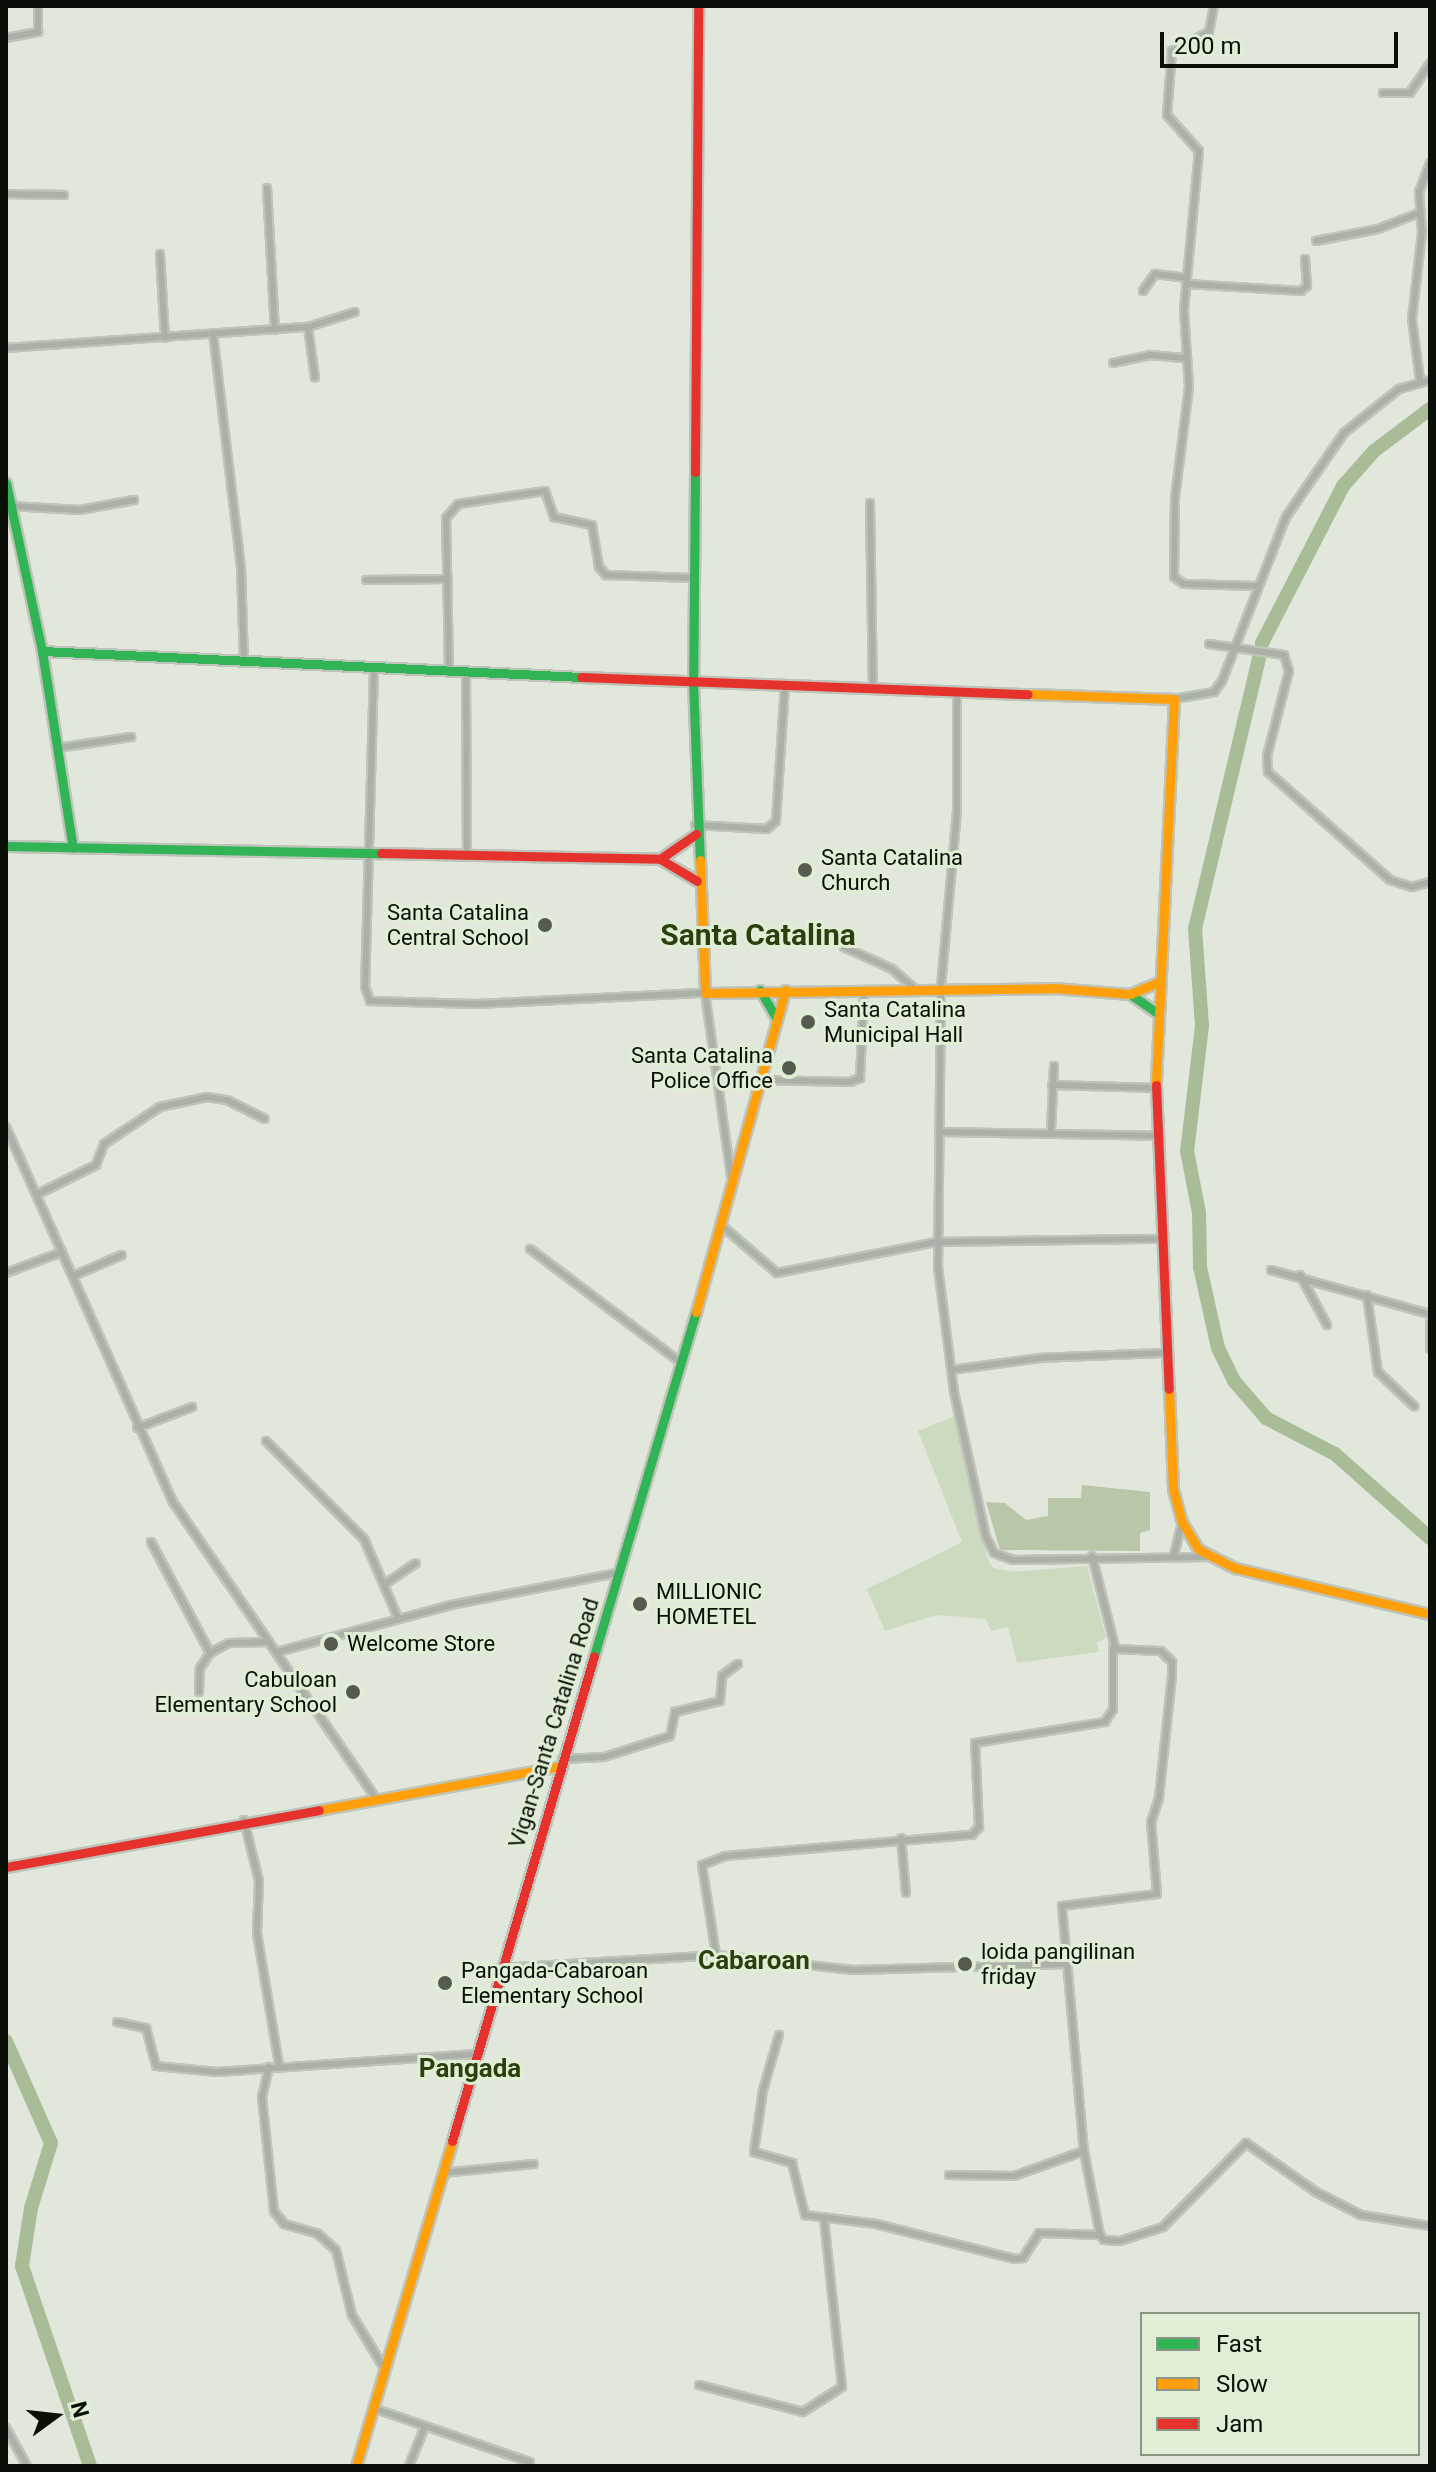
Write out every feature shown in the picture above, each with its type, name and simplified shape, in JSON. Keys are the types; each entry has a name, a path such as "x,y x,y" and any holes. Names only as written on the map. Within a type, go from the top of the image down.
{"street":[{"path":"6,38 38,32 38,6"},
{"path":"698,6 693,578 697,881 705,993 732,1185"},
{"path":"1214,6 1209,32 1175,47 1171,58 1167,115 1197,143 1199,151 1187,281 1186,358 1189,387 1175,498 1174,577 1184,584 1256,586"},
{"path":"1383,93 1410,93 1430,63"},
{"path":"1420,380 1412,328 1422,232 1419,192 1430,163"},
{"path":"267,188 275,330"},
{"path":"6,194 64,195"},
{"path":"1316,241 1378,229 1419,213"},
{"path":"160,254 165,338"},
{"path":"1143,291 1155,274 1187,281 1301,291 1307,286 1305,259"},
{"path":"6,348 308,327 355,312"},
{"path":"308,327 315,378"},
{"path":"213,333 241,567 244,661"},
{"path":"1113,363 1150,355 1186,358"},
{"path":"42,651 466,673 1174,699 1214,692 1286,517 1344,433 1374,406 1420,380 1430,380"},
{"path":"6,483 42,651 73,848"},
{"path":"449,670 451,507 545,491 554,517 592,525 599,567 606,575 693,578"},
{"path":"10,506 88,509 134,500"},
{"path":"870,503 873,688"},
{"path":"366,580 448,579"},
{"path":"1209,644 1277,651 1288,660 1266,765 1272,778 1390,880 1412,887 1430,882"},
{"path":"374,669 365,987 370,1001 477,1004 760,990 864,994 941,988 1130,994 1158,982"},
{"path":"466,673 467,853"},
{"path":"660,859 696,830 767,829 776,821 785,685"},
{"path":"957,691 957,811 941,988 937,1242 951,1370 989,1546 1013,1560 1092,1556 1209,1557"},
{"path":"1174,699 1156,1012 1156,1088 1159,1239 1173,1489 1182,1522 1187,1537 1209,1557 1235,1568 1430,1614"},
{"path":"57,748 131,737"},
{"path":"6,846 660,859 697,881"},
{"path":"844,947 892,969 915,989"},
{"path":"760,990 777,1019"},
{"name":"Vigan-Santa Catalina Road","path":"356,2466 499,1968 764,1080 785,990"},
{"path":"764,1080 860,1078 864,994"},
{"path":"1130,994 1156,1012"},
{"path":"1051,1130 1054,1066"},
{"path":"1052,1085 1156,1088"},
{"path":"36,1195 96,1165 104,1144 160,1107 207,1097 227,1100 265,1119"},
{"path":"6,1127 137,1428 187,1526 376,1798"},
{"path":"939,1132 1051,1130 1159,1136"},
{"path":"721,1225 777,1273 937,1242 1159,1239"},
{"path":"530,1249 680,1362"},
{"path":"6,1273 62,1252"},
{"path":"73,1276 122,1255"},
{"path":"1271,1270 1300,1275 1430,1314"},
{"path":"1300,1275 1327,1325"},
{"path":"1367,1295 1378,1372 1414,1406"},
{"path":"1430,1323 1430,1349"},
{"path":"951,1370 1040,1358 1166,1353"},
{"path":"137,1428 192,1407"},
{"path":"266,1441 359,1532 398,1618"},
{"path":"1174,1555 1182,1522"},
{"path":"151,1542 210,1653"},
{"path":"716,1955 702,1865 725,1856 976,1833 975,1743 1109,1719 1115,1647 1092,1556"},
{"path":"385,1584 416,1563"},
{"path":"277,1652 398,1618 617,1573"},
{"path":"199,1692 200,1668 210,1653 229,1643 269,1642"},
{"path":"1100,2235 1084,2151 1065,1964 1065,1904 1157,1894 1151,1822 1159,1798 1172,1662 1161,1651 1115,1647"},
{"path":"6,1867 244,1820 604,1757 670,1736 675,1712 720,1701 722,1676 738,1664"},
{"path":"244,1820 259,1881 257,1933 279,2065"},
{"path":"901,1838 906,1893"},
{"path":"499,1968 716,1955 853,1970 1065,1964"},
{"path":"117,2022 146,2028 156,2066 224,2072 279,2065 475,2054"},
{"path":"779,2035 763,2090 754,2152 792,2163 802,2213 824,2219 876,2224 1015,2259 1023,2258 1039,2233 1100,2235 1110,2242 1163,2227 1237,2147 1246,2143 1316,2192 1361,2215 1430,2226"},
{"path":"269,2067 262,2097 274,2211 284,2224 318,2234 336,2250 352,2315 384,2368"},
{"path":"949,2175 1014,2176 1084,2151"},
{"path":"440,2173 534,2164"},
{"path":"699,2385 803,2412 842,2387 824,2219"},
{"path":"373,2408 424,2429 530,2462"},
{"path":"6,2428 27,2466"},
{"path":"409,2466 424,2429"}],"green space":[{"path":"955,1416 987,1558 993,1568 1013,1572 1087,1566 1106,1638 1097,1642 1099,1652 1017,1663 1008,1627 991,1631 986,1619 976,1618 936,1615 885,1631 867,1589 962,1542 918,1431"},
{"path":"1082,1485 1150,1492 1150,1530 1140,1533 1140,1551 1000,1550 986,1502 1005,1503 1026,1520 1048,1516 1048,1498 1081,1498"}],"waterway":[{"path":"1262,643 1343,486 1374,451 1430,409"},
{"path":"1260,654 1195,928 1202,1026 1187,1151 1199,1213 1200,1267 1218,1348 1234,1381 1266,1418 1335,1454 1430,1538"},
{"path":"6,2041 51,2143 31,2208 22,2266 90,2466"}],"traffic: fast":[{"path":"695,472 693,681 700,860"},
{"path":"6,483 42,651 73,848"},
{"path":"42,651 581,677"},
{"path":"6,846 381,853"},
{"path":"760,990 777,1019"},
{"path":"1130,994 1156,1012"},
{"path":"594,1656 696,1312"}],"traffic: slow":[{"path":"1028,694 1174,699 1156,1085"},
{"path":"700,860 705,993 1054,988 1130,994 1158,982"},
{"path":"696,1312 785,990"},
{"path":"1169,1389 1173,1489 1182,1522 1198,1549 1235,1568 1430,1614"},
{"path":"319,1810 560,1766"},
{"path":"356,2466 452,2141"}],"traffic: jam":[{"path":"695,472 698,6"},
{"path":"581,677 1028,694"},
{"path":"660,859 696,834"},
{"path":"381,853 660,859 697,881"},
{"path":"1156,1085 1169,1389"},
{"path":"452,2141 594,1656"},
{"path":"6,1867 319,1810"}],"place":[{"name":"Santa Catalina Church","path":"805,870"},
{"name":"Santa Catalina Central School","path":"545,925"},
{"name":"Santa Catalina Municipal Hall","path":"808,1022"},
{"name":"Santa Catalina Police Office","path":"789,1068"},
{"name":"MILLIONIC HOMETEL","path":"640,1604"},
{"name":"Welcome Store","path":"331,1644"},
{"name":"Cabuloan Elementary School","path":"353,1692"},
{"name":"loida pangilinan friday","path":"965,1964"},
{"name":"Pangada-Cabaroan Elementary School","path":"445,1983"}],"district":[{"name":"Santa Catalina","path":"758,935"},
{"name":"Cabaroan","path":"754,1961"},
{"name":"Pangada","path":"470,2069"}]}
